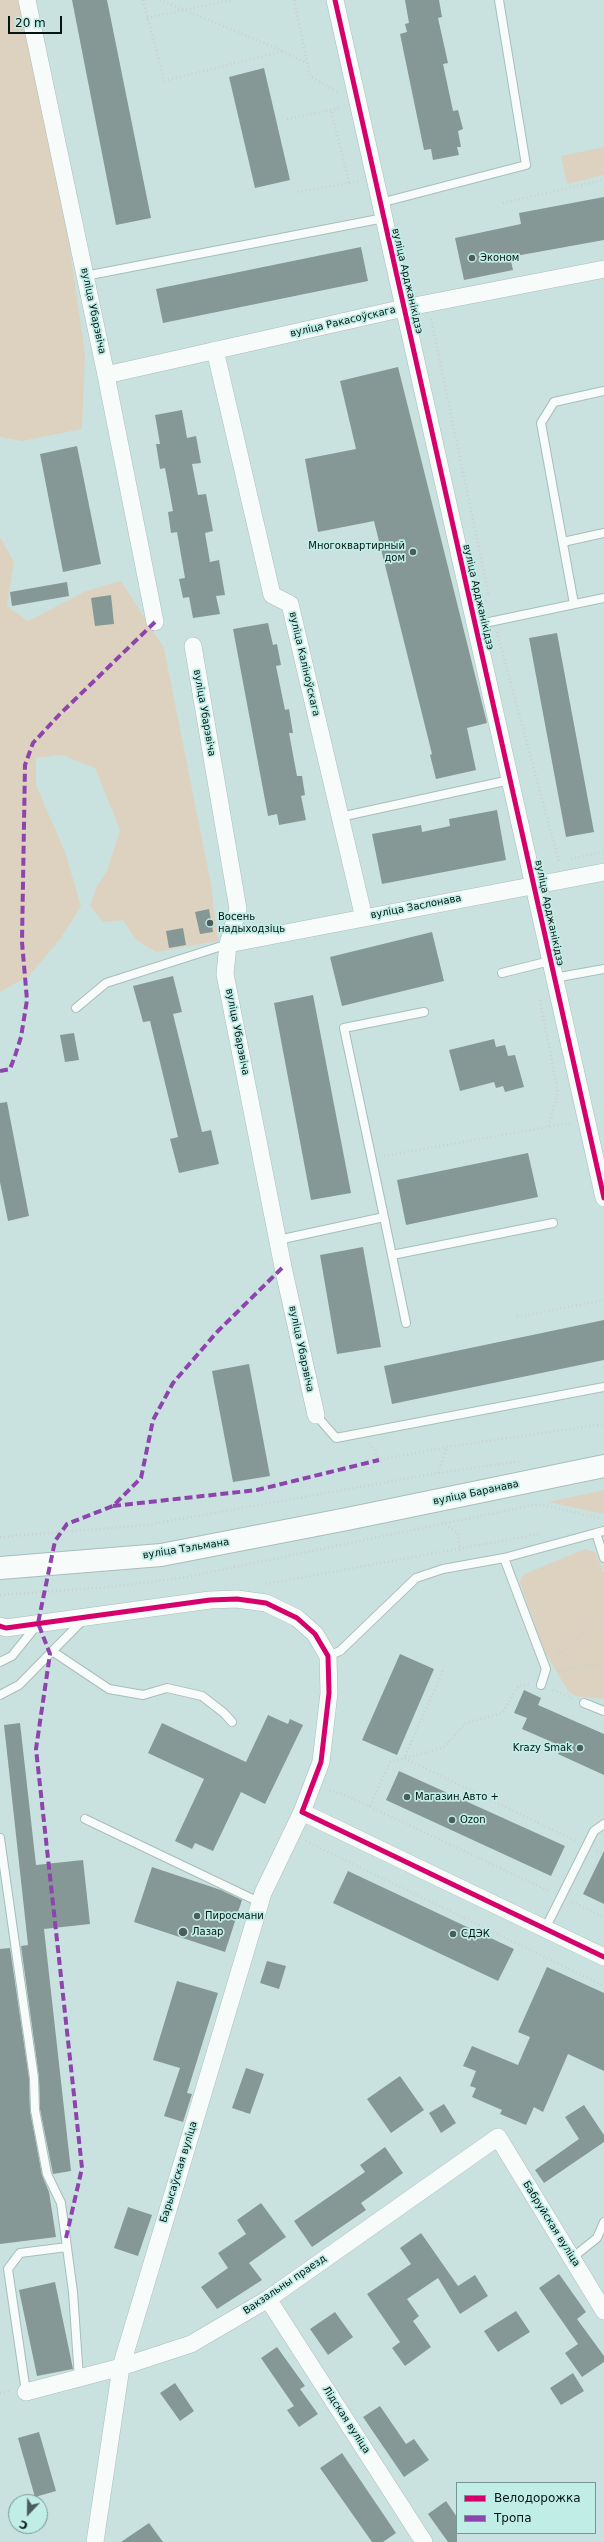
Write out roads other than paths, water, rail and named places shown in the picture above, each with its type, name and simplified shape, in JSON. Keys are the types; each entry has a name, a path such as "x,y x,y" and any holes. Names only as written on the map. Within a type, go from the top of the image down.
{"main road":[{"name":"вуліца Баранава","path":"347,1519 602,1467"},
{"name":"вуліца Тэльмана","path":"0,1568 161,1555 347,1519"}],"street":[{"name":"вуліца Убарэвіча","path":"27,0 106,375 155,622"},
{"name":"вуліца Арджанікідзэ","path":"335,0 586,1120 601,1170 604,1198"},
{"name":"вуліца Ракасоўскага","path":"106,375 404,308 604,269"},
{"name":"вуліца Каліноўскага","path":"216,350 272,595 290,604 364,918"},
{"name":"вуліца Убарэвіча","path":"193,646 238,909 228,944 225,974 278,1240 316,1415"},
{"name":"вуліца Заслонава","path":"228,944 533,884 604,872"},
{"path":"0,1626 6,1628 210,1600 246,1601 266,1603 297,1618 315,1634 328,1656"},
{"name":"Барысаўская вуліца","path":"95,2542 121,2367 260,1902 302,1812 322,1762 329,1693 328,1656"},
{"path":"302,1812 604,1957"},
{"name":"Вакзальны праезд","path":"26,2392 121,2367 191,2344 268,2299 498,2137"},
{"name":"Бабруйская вуліца","path":"498,2137 604,2311"},
{"name":"Лідская вуліца","path":"268,2299 424,2542"}],"lane":[{"path":"85,276 382,210 526,165 499,0"},
{"path":"574,604 540,423 554,402 604,391"},
{"path":"563,542 604,533"},
{"path":"475,625 604,598"},
{"path":"340,817 510,780"},
{"path":"76,1008 106,983 228,944"},
{"path":"502,973 550,961"},
{"path":"554,978 604,969"},
{"path":"406,1323 344,1028 424,1012"},
{"path":"278,1240 384,1217"},
{"path":"392,1255 553,1223"},
{"path":"316,1415 336,1438 604,1387"},
{"path":"328,1656 340,1651 416,1578 443,1570 504,1558 600,1532 604,1558"},
{"path":"504,1558 546,1669 541,1685"},
{"path":"0,1695 19,1685 86,1617"},
{"path":"0,1662 12,1656 38,1623"},
{"path":"52,1652 109,1689 143,1695 167,1688 202,1696 224,1712 232,1722"},
{"path":"584,1703 604,1712"},
{"path":"85,1819 260,1902"},
{"path":"545,1929 594,1831 604,1824"},
{"path":"0,1838 34,2078 36,2110 47,2174 61,2203 73,2292 79,2378"},
{"path":"572,2258 597,2238 604,2222"},
{"path":"26,2392 8,2269 20,2253 67,2247"}],"place":[{"name":"Эконом","path":"472,258"},
{"name":"Многоквартирный дом","path":"413,552"},
{"name":"Восень надыходзіць","path":"210,923"},
{"name":"Krazy Smak","path":"580,1748"},
{"name":"Магазин Авто +","path":"407,1797"},
{"name":"Ozon","path":"452,1820"},
{"name":"Пиросмани","path":"197,1916"},
{"name":"Лазар","path":"183,1932"},
{"name":"СДЭК","path":"453,1934"}]}
